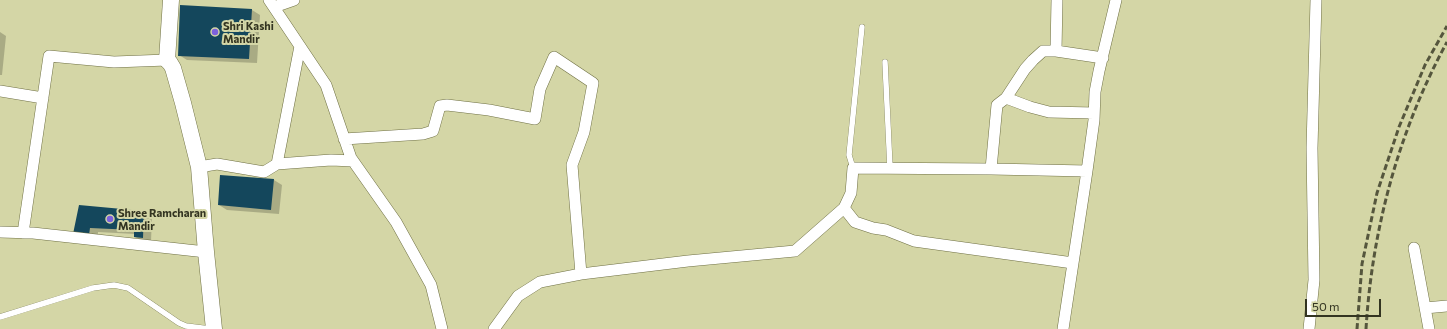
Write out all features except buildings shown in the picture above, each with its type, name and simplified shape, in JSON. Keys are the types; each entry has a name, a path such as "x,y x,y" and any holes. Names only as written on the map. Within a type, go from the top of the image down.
{"main road":[{"path":"171,0 167,60 173,68 199,167 214,329"}],"street":[{"path":"294,0 271,4 326,85 353,161 396,222 431,285 442,329"},
{"path":"1056,51 1057,0"},
{"path":"1063,329 1087,171 1096,92 1116,0"},
{"path":"1309,329 1314,280 1312,148 1316,0"},
{"path":"277,164 300,46"},
{"path":"991,169 997,105 1006,98 1024,69 1033,60 1043,51 1056,51 1103,58"},
{"path":"23,233 49,56 114,62 167,60"},
{"path":"344,139 424,134 433,130 440,106 447,105 489,110 535,119 540,90 554,57 594,83 584,132 572,165 581,274"},
{"path":"0,91 42,98"},
{"path":"1006,98 1049,112 1094,113"},
{"path":"199,167 217,164 264,172 277,164 331,160 353,161"},
{"path":"494,329 518,296 540,282 581,274 688,261 795,251 844,208 851,194 853,168 1087,171"},
{"path":"844,208 855,222 873,228 886,230 914,241 1073,263"},
{"path":"0,232 23,233 206,252"},
{"path":"1414,248 1429,329"},
{"path":"1425,308 1447,306"}],"lane":[{"path":"853,168 849,155 862,27"},
{"path":"885,62 890,168"},
{"path":"0,317 93,288 114,285 128,288 179,323 186,326 210,329"}],"railway":[{"path":"1357,329 1362,264 1377,193 1399,127 1425,65 1447,26"},
{"path":"1366,329 1374,254 1391,181 1415,110 1430,75 1447,42"}],"place":[{"name":"Shri Kashi Mandir","path":"215,32"},
{"name":"Shree Ramcharan Mandir","path":"110,219"}]}
